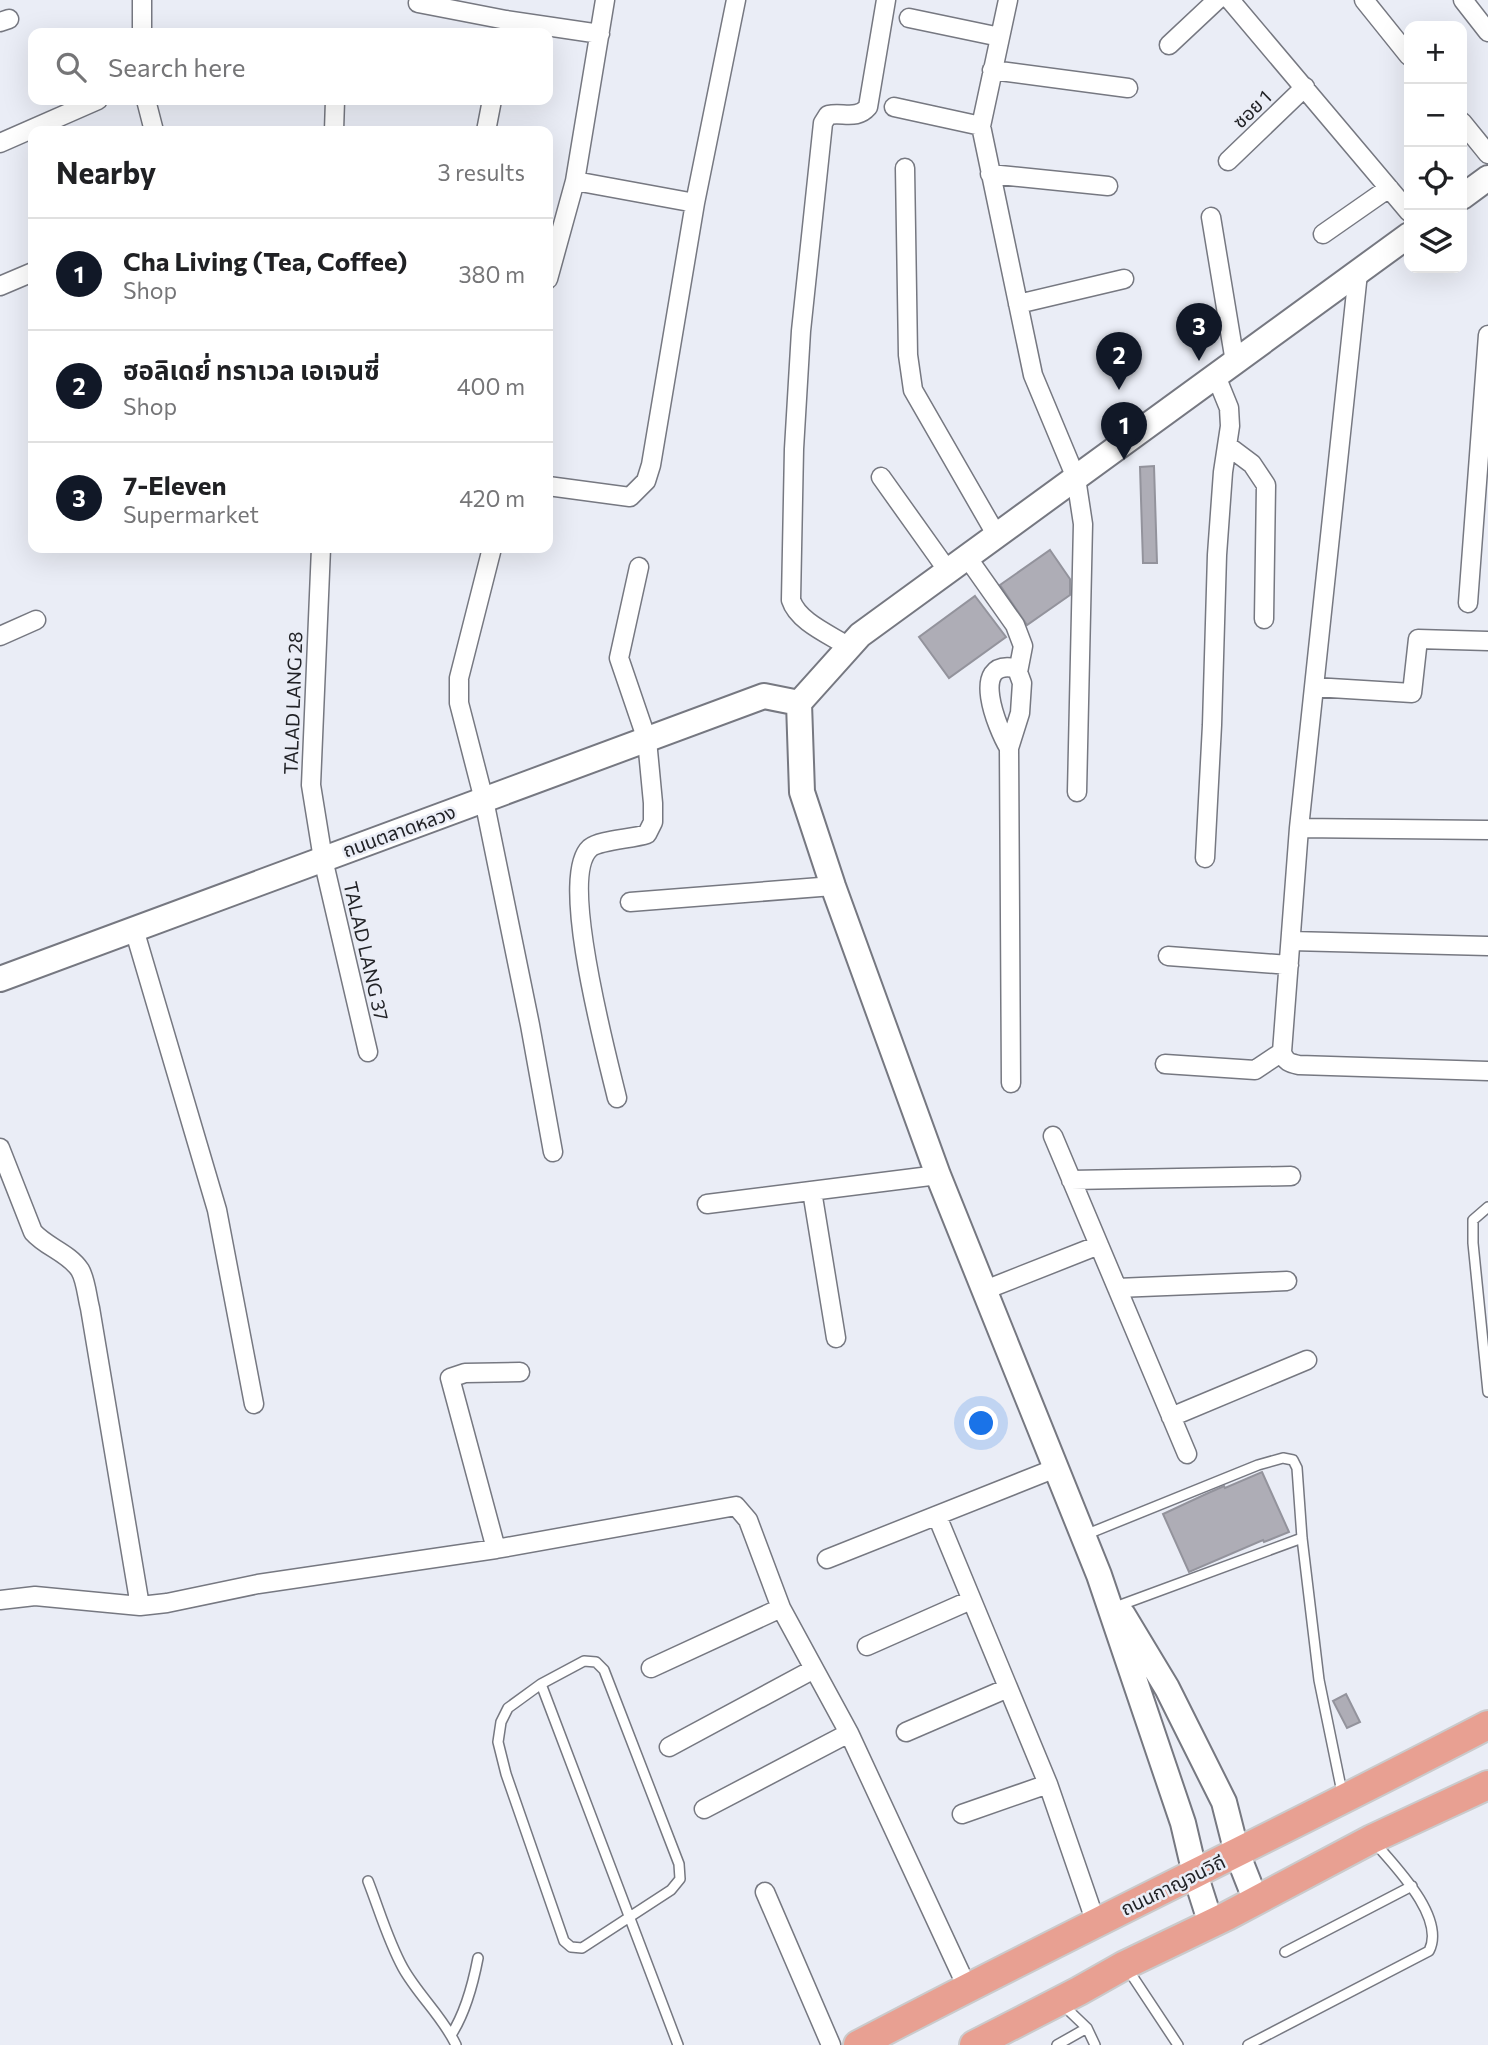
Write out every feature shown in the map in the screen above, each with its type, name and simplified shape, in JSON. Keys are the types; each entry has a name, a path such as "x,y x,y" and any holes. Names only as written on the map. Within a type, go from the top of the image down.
{"main road":[{"path":"1467,193 1488,178"},
{"path":"1211,1924 1183,1823 1100,1575 938,1175 802,792 799,703 860,635 1404,239"},
{"name":"ถนนตลาดหลวง","path":"0,979 764,696 799,703"},
{"path":"1100,1575 1167,1688 1224,1802 1237,1853 1256,1901"},
{"name":"ถนนกาญจนวิถี","path":"858,2045 967,1987 1343,1801 1488,1725"},
{"path":"974,2045 1372,1839 1488,1785"}],"street":[{"path":"142,0 142,28"},
{"path":"553,261 575,181 606,0"},
{"path":"553,487 631,497 646,481 652,465 695,203 736,0"},
{"path":"849,647 803,616 791,600 794,449 801,331 823,123 828,115 860,114 868,107 886,0"},
{"path":"1008,0 981,126 1036,383 1076,478 1084,545 1077,792"},
{"path":"1169,45 1217,0"},
{"path":"1230,0 1407,210"},
{"path":"1364,0 1404,51"},
{"path":"1463,0 1488,32"},
{"path":"418,3 505,27"},
{"path":"909,19 1000,37"},
{"path":"553,31 600,34"},
{"path":"992,70 1128,88"},
{"name":"ซอย 1","path":"1228,161 1305,87"},
{"path":"39,126 87,105"},
{"path":"147,105 153,126"},
{"path":"334,105 334,126"},
{"path":"487,126 491,105"},
{"path":"894,107 981,126"},
{"path":"1467,128 1488,154"},
{"path":"0,143 28,131"},
{"path":"905,168 908,355 913,390 997,536"},
{"path":"990,174 1108,187"},
{"path":"575,181 695,203"},
{"path":"1323,234 1389,188"},
{"path":"1205,858 1217,555 1229,408 1211,217"},
{"path":"1357,273 1299,828 1282,1052 1290,1063 1299,1065 1488,1071"},
{"path":"0,286 28,274"},
{"path":"1018,304 1124,279"},
{"path":"1468,603 1488,335"},
{"path":"1228,446 1252,464 1266,485 1264,619"},
{"path":"881,477 1019,633 1023,646 1018,672"},
{"name":"TALAD LANG 28","path":"321,553 311,785 323,859"},
{"path":"491,553 459,678 459,703 484,800 553,1152"},
{"path":"617,1098 585,958 579,896 580,876 587,851 594,845 647,834 651,828 653,803 647,740 619,659 639,567"},
{"path":"0,636 36,620"},
{"path":"1314,687 1412,693 1418,639 1488,641"},
{"path":"1009,748 997,723 989,680 992,673 1002,667 1015,668 1022,683 1020,713 1009,748 1011,1083"},
{"path":"1299,828 1488,830"},
{"name":"TALAD LANG 37","path":"323,859 368,1052"},
{"path":"630,902 834,886"},
{"path":"134,929 217,1210 254,1404"},
{"path":"1291,941 1488,946"},
{"path":"1168,956 1289,965"},
{"path":"1165,1064 1255,1070 1282,1052"},
{"path":"1053,1136 1187,1454"},
{"path":"0,1148 33,1232 68,1257 81,1271 90,1308 140,1605"},
{"path":"707,1204 938,1175"},
{"path":"1071,1180 1291,1176"},
{"path":"813,1191 836,1338"},
{"path":"985,1290 1099,1245"},
{"path":"1116,1288 1287,1281"},
{"path":"1171,1417 1307,1360"},
{"path":"496,1549 450,1378 465,1373 520,1372"},
{"path":"827,1559 1056,1468"},
{"path":"0,1600 44,1597 140,1605 167,1603 272,1581 496,1549 736,1506 748,1520 781,1608 849,1733 967,1987"},
{"path":"937,1516 1048,1784 1096,1923"},
{"path":"867,1646 971,1600"},
{"path":"651,1668 781,1608"},
{"path":"669,1747 814,1669"},
{"path":"906,1732 1008,1688"},
{"path":"704,1809 849,1733"},
{"path":"962,1814 1048,1784"},
{"path":"765,1892 831,2045"}],"lane":[{"path":"1488,1207 1473,1220 1473,1243 1488,1392"},
{"path":"1084,1536 1258,1465 1283,1458 1293,1460 1297,1468 1302,1538 1319,1680 1343,1801"},
{"path":"1118,1605 1302,1538"},
{"path":"584,1661 596,1662 604,1670 679,1864 680,1880 671,1890 629,1920 582,1948 571,1948 564,1941 506,1774 498,1742 501,1721 508,1707 541,1684 584,1661"},
{"path":"541,1684 678,2045"},
{"path":"1248,2045 1429,1951 1433,1944 1433,1934 1429,1919 1412,1886 1372,1839"},
{"path":"368,1881 402,1966 456,2045"},
{"path":"1285,1952 1412,1886"},
{"path":"451,2035 467,2002 478,1958"},
{"path":"1125,1965 1178,2045"},
{"path":"1059,2001 1087,2028 1095,2045"},
{"path":"1056,2045 1087,2028"}],"building":[{"path":"1154,466 1157,563 1143,563 1140,467"},
{"path":"1050,550 1070,579 1070,595 1027,625 1000,585"},
{"path":"975,596 1006,637 949,678 919,637"},
{"path":"1262,1472 1289,1532 1264,1542 1263,1540 1189,1572 1163,1514"},
{"path":"1346,1694 1360,1722 1347,1728 1333,1701"}],"place":[{"name":"7-Eleven","path":"1199,361"},
{"name":"ฮอลิเดย์่ ทราเวล เอเจนซี่","path":"1119,390"},
{"name":"Cha Living (Tea, Coffee)","path":"1124,460"}]}
